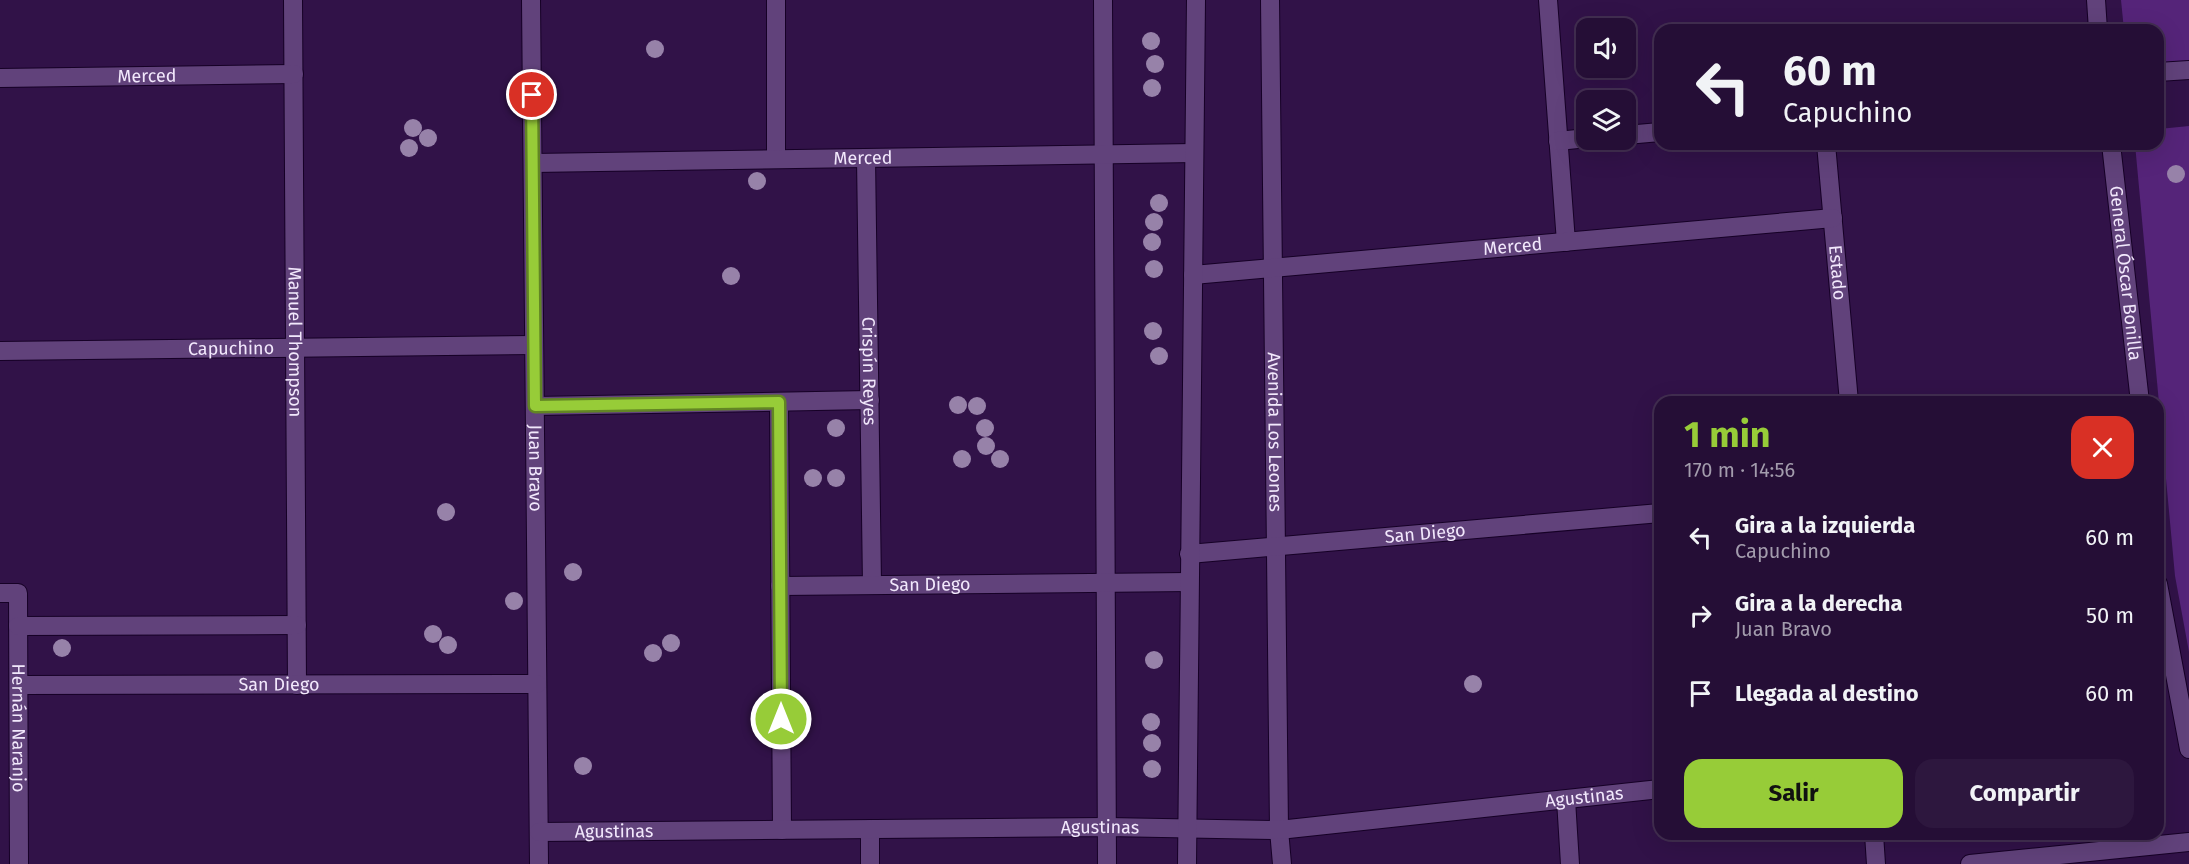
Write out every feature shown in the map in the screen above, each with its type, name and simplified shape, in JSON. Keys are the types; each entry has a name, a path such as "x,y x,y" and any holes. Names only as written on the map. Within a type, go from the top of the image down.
{"street":[{"name":"Manuel Thompson","path":"293,0 297,685"},
{"name":"Juan Bravo","path":"531,0 539,864"},
{"path":"776,0 776,159"},
{"path":"1103,0 1107,864"},
{"path":"1187,864 1196,0"},
{"name":"Avenida Los Leones","path":"1270,0 1279,830 1282,864"},
{"path":"1548,0 1566,242"},
{"path":"2096,0 2098,24"},
{"path":"2164,72 2189,70"},
{"name":"Merced","path":"0,78 294,74"},
{"path":"1636,134 1654,133"},
{"path":"1558,141 1576,139"},
{"name":"Estado","path":"1827,150 1848,396"},
{"name":"General Óscar Bonilla","path":"2111,150 2139,396"},
{"name":"Merced","path":"533,163 1194,153"},
{"name":"Crispín Reyes","path":"866,158 872,585"},
{"name":"Merced","path":"1192,275 1833,218"},
{"name":"Capuchino","path":"0,351 534,345"},
{"path":"535,406 870,400"},
{"path":"779,402 782,830"},
{"name":"San Diego","path":"1189,554 1654,514"},
{"name":"San Diego","path":"780,586 1189,582"},
{"name":"Hernán Naranjo","path":"9,593 18,626 20,864"},
{"path":"2164,616 2189,749"},
{"path":"18,626 297,625"},
{"name":"San Diego","path":"19,685 537,684"},
{"name":"Agustinas","path":"539,832 1107,827 1279,830 1654,790"},
{"path":"1566,800 1570,864"},
{"path":"870,829 870,864"},
{"path":"1874,840 1876,864"},
{"path":"1970,864 2068,859 2189,842"}],"shaded area":[{"path":"2121,0 2189,0 2189,64 2164,66 2164,24 2123,24"},
{"path":"2189,126 2189,652 2175,576 2164,457 2164,396 2158,396 2136,150 2164,150 2164,128"}],"route":[{"path":"532,95 535,406 779,402 781,719"}]}
